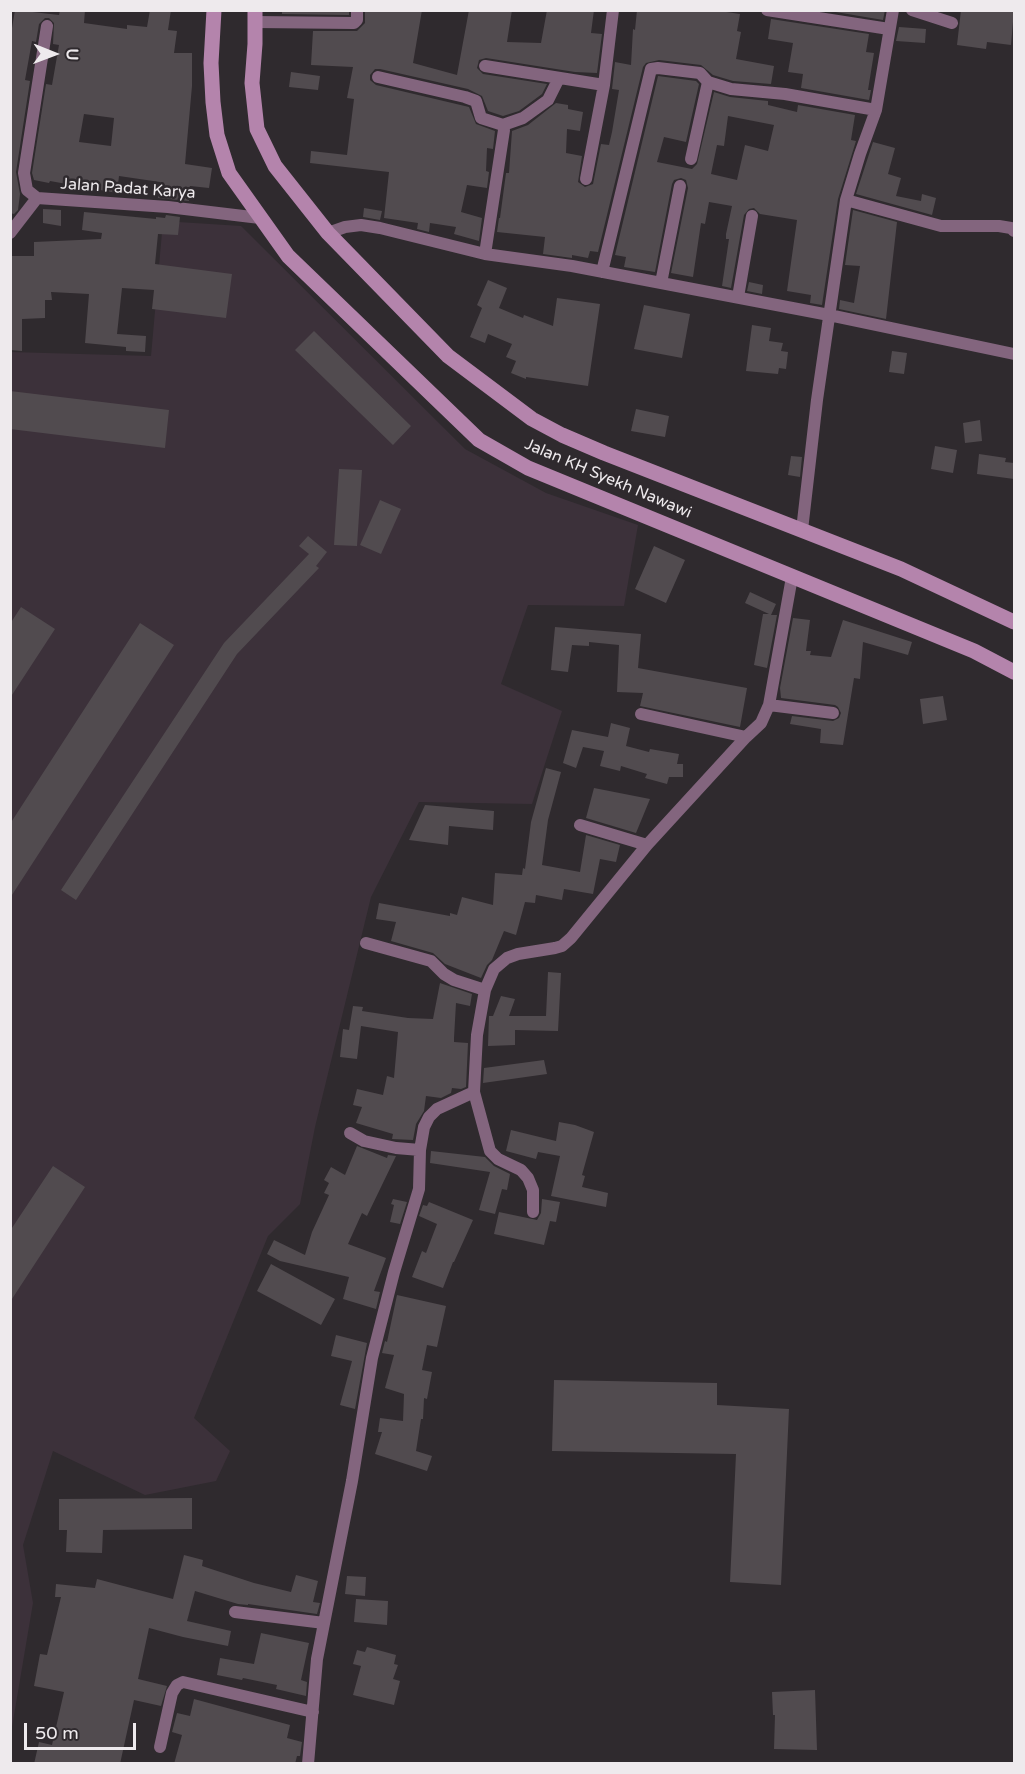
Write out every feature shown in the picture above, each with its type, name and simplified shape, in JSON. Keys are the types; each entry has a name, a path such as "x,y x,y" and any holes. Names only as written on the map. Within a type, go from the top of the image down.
{"main road":[{"name":"Jalan KH Syekh Nawawi","path":"214,10 211,63 217,135 229,173 288,255 479,440 528,468 974,651 1014,672"},
{"name":"Jalan KH Syekh Nawawi","path":"255,16 252,83 257,129 275,166 328,233 448,356 532,419 562,435 901,569 1014,622"}],"street":[{"path":"255,16 354,23 357,20 357,10"},
{"path":"586,179 604,85 613,10"},
{"path":"767,10 889,29"},
{"path":"802,530 817,400 846,200 876,110 885,69 893,10"},
{"path":"912,10 952,23"},
{"path":"37,198 27,190 24,173 47,26"},
{"path":"484,66 604,85"},
{"path":"602,272 651,69 700,73 708,82 731,88 785,94 876,110"},
{"path":"378,77 476,101 481,118 503,125 523,118 548,100 559,78"},
{"path":"691,159 708,82"},
{"path":"485,254 503,125"},
{"path":"661,283 680,186"},
{"name":"Jalan Padat Karya","path":"10,234 37,198 168,207 260,218"},
{"path":"846,200 941,226 999,226 1011,228 1014,231"},
{"path":"738,297 752,216"},
{"path":"328,233 345,227 361,225 485,254 602,272 738,297 1014,354"},
{"path":"533,1212 533,1190 528,1178 521,1170 498,1159 490,1151 474,1092 477,1035 485,990 494,969 507,958 562,946 571,938 647,845 746,736 761,723 769,705 792,577"},
{"path":"769,705 833,713"},
{"path":"641,714 746,736"},
{"path":"580,825 647,845"},
{"path":"366,943 431,961 444,975 485,990"},
{"path":"308,1764 316,1659 352,1481 372,1358 400,1250 419,1189 420,1150 424,1127 429,1117 437,1109 474,1092"},
{"path":"350,1133 364,1141 396,1148 420,1150"},
{"path":"235,1612 324,1623"},
{"path":"160,1747 172,1693 177,1685 183,1682 313,1712"}],"shaded area":[{"path":"163,221 241,226 465,449 546,493 638,525 624,606 528,605 501,684 562,711 532,804 419,802 371,897 315,1127 300,1204 268,1236 194,1418 230,1451 216,1481 145,1495 53,1451 23,1545 33,1603 11,1733 11,352 151,356"}],"building":[{"path":"15,10 59,15 60,10 85,10 84,23 127,29 127,25 147,27 150,10 171,10 168,30 177,31 174,53 192,53 192,86 185,164 212,168 209,188 190,186 189,201 158,198 160,182 119,176 117,193 34,180 32,173 46,84 52,85 59,45 53,44 54,23 49,18 45,18 39,24 36,42 32,41 25,80 30,81 16,172 20,194 18,210 14,214 10,213 10,40","holes":["84,114 114,118 111,146 79,142"]},
{"path":"282,10 349,10 349,15 282,14"},
{"path":"365,10 422,10 413,63 457,75 469,10 512,10 507,42 541,43 547,10 594,10 591,33 602,34 597,73 575,72 486,58 479,60 477,68 483,74 547,84 542,94 519,111 503,116 488,111 482,96 468,89 380,69 375,69 370,75 370,80 376,85 469,107 476,124 495,131 493,149 487,148 486,171 489,172 487,188 467,185 461,212 482,218 479,241 454,234 456,227 430,223 429,232 417,229 418,223 384,218 389,172 310,163 311,151 347,155 354,99 347,98 353,67 311,65 313,31 357,31 365,23"},
{"path":"637,10 713,10 740,14 737,31 741,32 736,59 774,66 771,84 733,81 713,75 701,65 659,60 646,63 643,67 598,252 590,251 588,258 543,254 545,237 497,232 506,173 509,173 512,131 528,125 556,103 568,105 568,109 583,112 580,131 567,129 566,153 582,156 578,182 585,187 593,184 601,144 609,145 612,132 619,90 612,89 615,62 631,65 633,29 635,30"},
{"path":"824,10 885,10 883,20"},
{"path":"961,10 1014,10 1011,45 987,42 986,49 957,45"},
{"path":"771,19 869,34 866,52 874,53 868,90 871,90 869,100 801,88 803,74 788,72 793,43 768,39"},
{"path":"899,27 926,29 925,43 896,41"},
{"path":"291,72 320,76 318,90 289,87"},
{"path":"658,76 696,81 699,84 686,142 664,137 657,162 692,169 697,164 714,92 730,97 768,101 768,105 797,112 798,105 855,115 851,140 856,141 838,199 822,305 810,303 811,295 787,291 797,220 760,214 754,208 749,209 744,215 731,288 722,286 729,239 726,239 726,234 732,206 709,202 705,224 701,223 693,277 671,273 688,188 686,180 681,178 674,180 672,184 655,272 624,267 626,257 615,255","holes":["728,116 774,125 768,151 745,145 737,180 711,174 717,145 724,146"]},
{"path":"873,142 895,148 888,174 901,178 896,196 921,201 922,194 936,198 932,215 856,194"},
{"path":"364,208 382,211 380,220 363,217"},
{"path":"43,209 61,210 61,226 43,223"},
{"path":"853,210 897,222 886,319 839,309 840,300 854,303 860,266 845,265"},
{"path":"84,212 156,219 156,217 165,218 166,215 180,217 178,235 158,234 155,264 232,274 226,318 152,309 154,290 122,288 117,334 146,336 145,352 126,351 126,347 85,343 89,294 51,292 52,300 45,300 45,318 22,319 22,351 10,350 10,256 34,256 34,242 101,239 102,233 82,230"},
{"path":"488,280 507,288 499,308 523,318 524,315 553,326 557,298 600,304 588,386 526,377 526,379 511,373 516,361 506,357 512,344 488,334 485,343 470,337 482,308 477,305"},
{"path":"749,282 763,285 762,294 747,291"},
{"path":"644,305 690,314 682,358 634,349"},
{"path":"752,325 771,328 769,341 783,343 781,351 788,352 786,369 779,368 778,374 746,371"},
{"path":"314,331 411,426 393,445 295,350"},
{"path":"892,351 907,353 904,374 889,372"},
{"path":"10,391 169,410 165,448 10,429"},
{"path":"636,409 669,416 665,437 631,431"},
{"path":"980,420 982,441 965,443 963,423"},
{"path":"935,446 957,450 953,473 931,469"},
{"path":"979,454 1006,458 1005,462 1014,463 1014,479 977,474"},
{"path":"791,456 802,457 800,477 788,475"},
{"path":"339,469 362,470 357,546 334,545"},
{"path":"380,500 401,509 381,554 360,545"},
{"path":"308,536 327,552 316,566 319,568 237,654 76,900 61,890 224,643 309,554 299,546"},
{"path":"654,546 685,560 666,603 635,589"},
{"path":"750,592 776,604 771,615 777,615 767,668 754,665 763,614 769,614 745,603"},
{"path":"21,607 55,629 10,698 10,624"},
{"path":"793,618 810,620 806,651 811,651 810,655 831,657 843,620 912,642 908,655 863,642 860,679 854,678 843,745 820,743 821,729 790,724 792,716 833,721 839,718 841,713 835,705 781,698 780,688"},
{"path":"140,623 174,645 10,898 10,824"},
{"path":"555,627 641,634 638,668 747,688 740,727 640,706 643,693 617,692 619,645 589,642 589,646 572,645 568,672 551,670"},
{"path":"943,696 947,720 923,724 920,699"},
{"path":"611,723 630,728 626,746 649,752 650,749 679,754 677,764 683,764 683,777 669,777 667,784 645,778 647,774 621,766 620,771 600,766 604,751 583,747 576,768 563,763 572,730 608,737"},
{"path":"546,768 561,772 548,820 542,865 580,872 586,835 620,845 616,862 600,859 593,894 564,889 562,900 536,895 535,903 525,902 516,935 504,931 492,960 481,978 445,964 433,953 391,941 396,922 376,919 379,903 450,916 450,913 457,915 462,897 493,905 495,873 522,875 523,868 525,869 531,822"},
{"path":"594,788 650,799 636,833 586,818"},
{"path":"425,805 494,811 493,830 449,826 448,845 409,840"},
{"path":"548,972 561,973 558,1031 515,1030 515,1045 488,1046 489,1016 493,1016 501,996 515,999 509,1016 546,1016"},
{"path":"440,983 472,994 470,1006 456,1003 454,1042 468,1043 466,1087 452,1088 451,1093 441,1098 426,1096 424,1111 416,1124 413,1140 392,1139 393,1134 356,1123 362,1107 353,1105 357,1089 383,1095 387,1076 394,1078 398,1032 361,1026 357,1059 340,1057 343,1029 349,1030 353,1006 363,1007 362,1011 408,1018 433,1019"},
{"path":"544,1060 547,1074 483,1083 484,1068"},
{"path":"559,1122 594,1132 582,1175 585,1176 582,1187 608,1193 606,1207 551,1196 560,1156 538,1152 536,1159 506,1151 511,1130 556,1141"},
{"path":"357,1146 387,1158 388,1155 396,1156 367,1216 362,1213 348,1244 386,1258 374,1291 380,1292 376,1309 343,1299 349,1277 280,1261 267,1254 274,1240 305,1255 312,1232 329,1195 324,1193 329,1183 324,1180 331,1167 345,1175"},
{"path":"431,1151 485,1157 494,1166 510,1174 507,1190 502,1189 495,1214 479,1210 490,1172 430,1163"},
{"path":"53,1166 85,1187 10,1302 10,1231"},
{"path":"393,1199 407,1202 400,1224 390,1222"},
{"path":"542,1199 560,1202 556,1222 550,1221 544,1245 494,1234 499,1212 537,1220 541,1213"},
{"path":"429,1202 473,1220 443,1288 412,1277 422,1251 426,1253 437,1224 419,1216 423,1205 427,1206"},
{"path":"271,1264 335,1299 321,1325 257,1291"},
{"path":"397,1295 446,1306 437,1347 427,1345 422,1370 432,1372 427,1399 424,1398 423,1419 421,1419 416,1451 432,1456 427,1471 375,1454 382,1432 378,1432 380,1418 403,1421 404,1394 385,1388 394,1355 382,1353 385,1341 387,1342"},
{"path":"336,1335 367,1343 355,1409 340,1405 352,1361 331,1356"},
{"path":"554,1380 717,1383 717,1405 789,1409 781,1585 730,1582 736,1454 552,1451"},
{"path":"192,1498 192,1529 103,1530 102,1553 66,1552 67,1530 59,1530 59,1499"},
{"path":"184,1555 203,1560 202,1566 291,1592 296,1575 318,1581 313,1602 320,1603 317,1614 238,1604 195,1591 187,1621 231,1631 228,1646 149,1628 138,1679 167,1686 161,1706 134,1700 120,1764 34,1764 39,1742 52,1745 64,1692 34,1686 40,1654 47,1655 61,1597 55,1597 56,1584 95,1588 97,1579 173,1599"},
{"path":"347,1576 366,1577 365,1596 345,1594"},
{"path":"356,1599 388,1601 387,1625 354,1622"},
{"path":"261,1633 309,1643 301,1680 307,1682 306,1696 276,1689 277,1685 217,1675 220,1658 254,1664"},
{"path":"367,1647 396,1655 394,1664 398,1665 393,1679 400,1681 394,1705 353,1695 361,1666 353,1664 357,1650 365,1652"},
{"path":"815,1690 817,1750 774,1749 775,1715 773,1715 772,1692"},
{"path":"194,1699 290,1725 287,1738 302,1742 300,1756 297,1756 295,1764 174,1764 182,1735 172,1732 177,1713 190,1716"}]}
